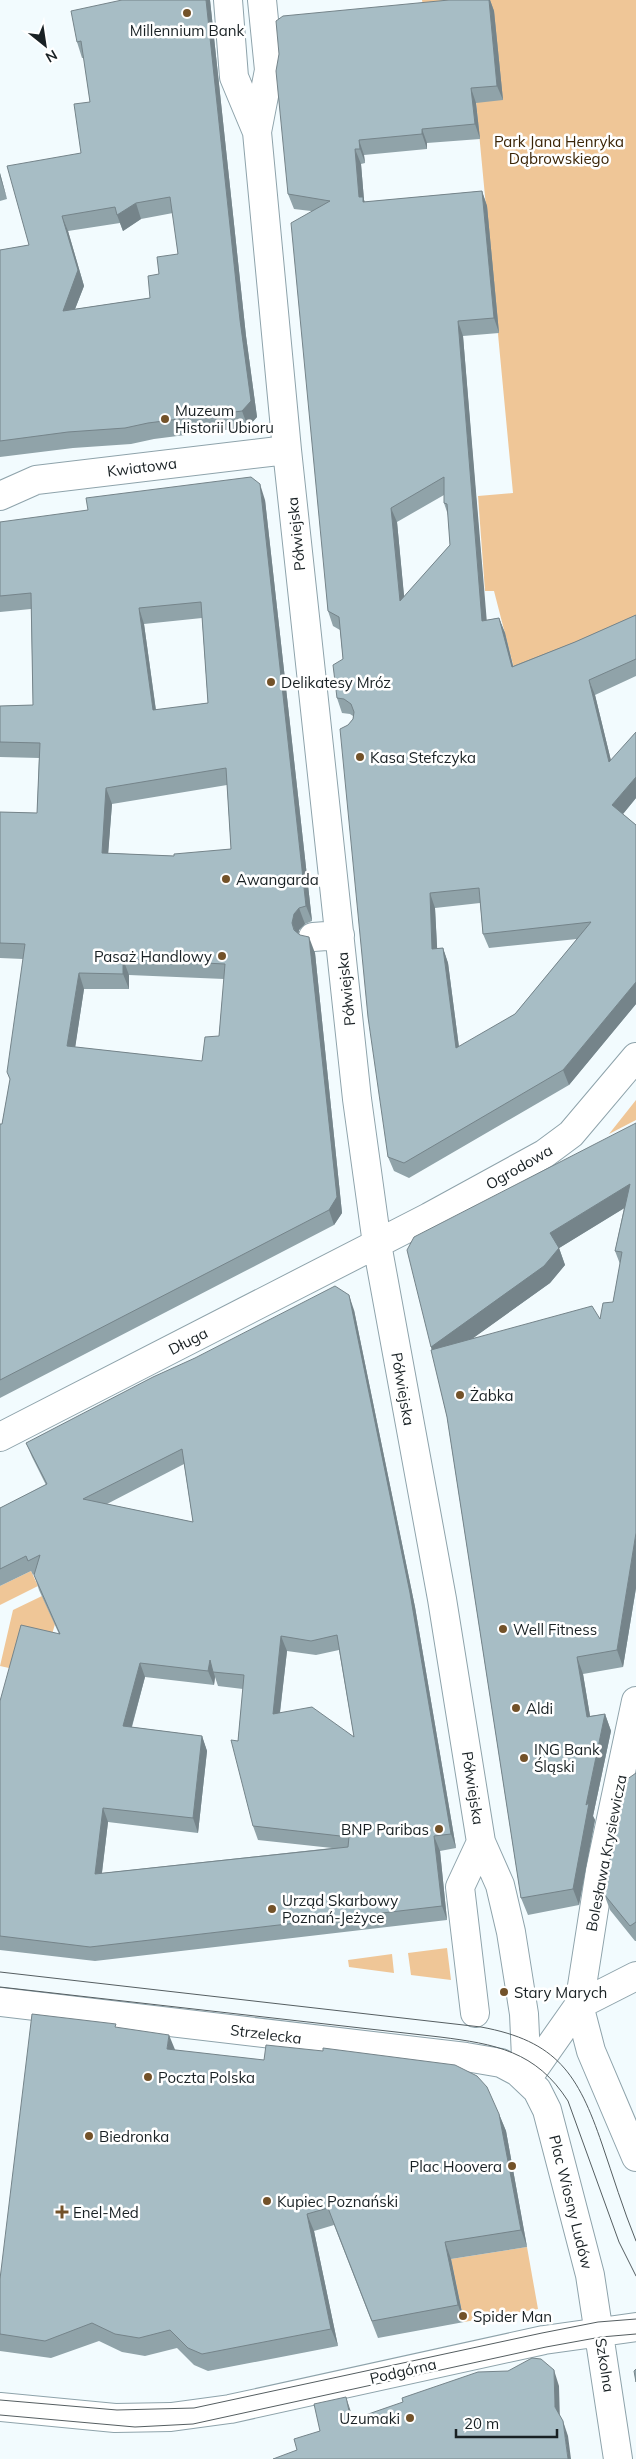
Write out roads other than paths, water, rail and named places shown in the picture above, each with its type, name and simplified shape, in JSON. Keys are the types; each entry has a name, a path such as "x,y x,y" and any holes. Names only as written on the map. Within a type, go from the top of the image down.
{"street":[{"name":"Półwiejska","path":"228,0 234,77 256,132 287,450 331,730 340,935 358,1099 377,1244 442,1599 481,1842 500,1885 511,1932 524,2014 527,2080"},
{"name":"Półwiejska","path":"256,132 269,70 262,0"},
{"name":"Kwiatowa","path":"0,496 36,480 287,450"},
{"name":"Półwiejska","path":"313,937 340,935"},
{"name":"Ogrodowa","path":"377,1244 544,1154 571,1134 636,1057"},
{"name":"Długa","path":"0,1437 377,1244"},
{"name":"Bolesława Krysiewicza","path":"578,2005 600,1871 636,1701"},
{"name":"Półwiejska","path":"475,2013 460,1887 481,1842"},
{"path":"527,2080 578,2005 636,1976"},
{"name":"Strzelecka","path":"0,2002 471,2057 501,2063 527,2080"},
{"path":"578,2005 592,2052 636,2156"},
{"name":"Plac Wiosny Ludów","path":"527,2080 541,2096 550,2117 590,2275 599,2331"},
{"name":"Podgórna","path":"0,2407 115,2418 171,2417 230,2409 544,2340 636,2327"},
{"name":"Szkolna","path":"599,2331 618,2459"}],"tram line":[{"path":"0,1972 481,2027 507,2033 529,2041 561,2064 584,2098 636,2241"},
{"path":"0,1987 440,2037 479,2043 513,2053 542,2071 556,2084 568,2101 619,2242 636,2276"},
{"path":"0,2400 117,2410 194,2408 542,2333 598,2322 636,2319"},
{"path":"0,2415 135,2427 193,2424 546,2347 601,2337 636,2334"}],"place":[{"name":"Millennium Bank","path":"187,13"},
{"name":"Muzeum Historii Ubioru","path":"165,419"},
{"name":"Delikatesy Mróz","path":"271,682"},
{"name":"Kasa Stefczyka","path":"360,757"},
{"name":"Awangarda","path":"226,879"},
{"name":"Pasaż Handlowy","path":"222,956"},
{"name":"Żabka","path":"460,1395"},
{"name":"Well Fitness","path":"503,1629"},
{"name":"Aldi","path":"516,1708"},
{"name":"ING Bank Śląski","path":"524,1758"},
{"name":"BNP Paribas","path":"439,1829"},
{"name":"Urząd Skarbowy Poznań-Jeżyce","path":"272,1909"},
{"name":"Stary Marych","path":"504,1992"},
{"name":"Poczta Polska","path":"148,2077"},
{"name":"Biedronka","path":"89,2136"},
{"name":"Plac Hoovera","path":"512,2166"},
{"name":"Kupiec Poznański","path":"267,2201"},
{"name":"Enel-Med","path":"62,2212"},
{"name":"Spider Man","path":"463,2316"},
{"name":"Uzumaki","path":"410,2418"}],"park label":[{"name":"Park Jana Henryka Dąbrowskiego","path":"559,150"}]}
